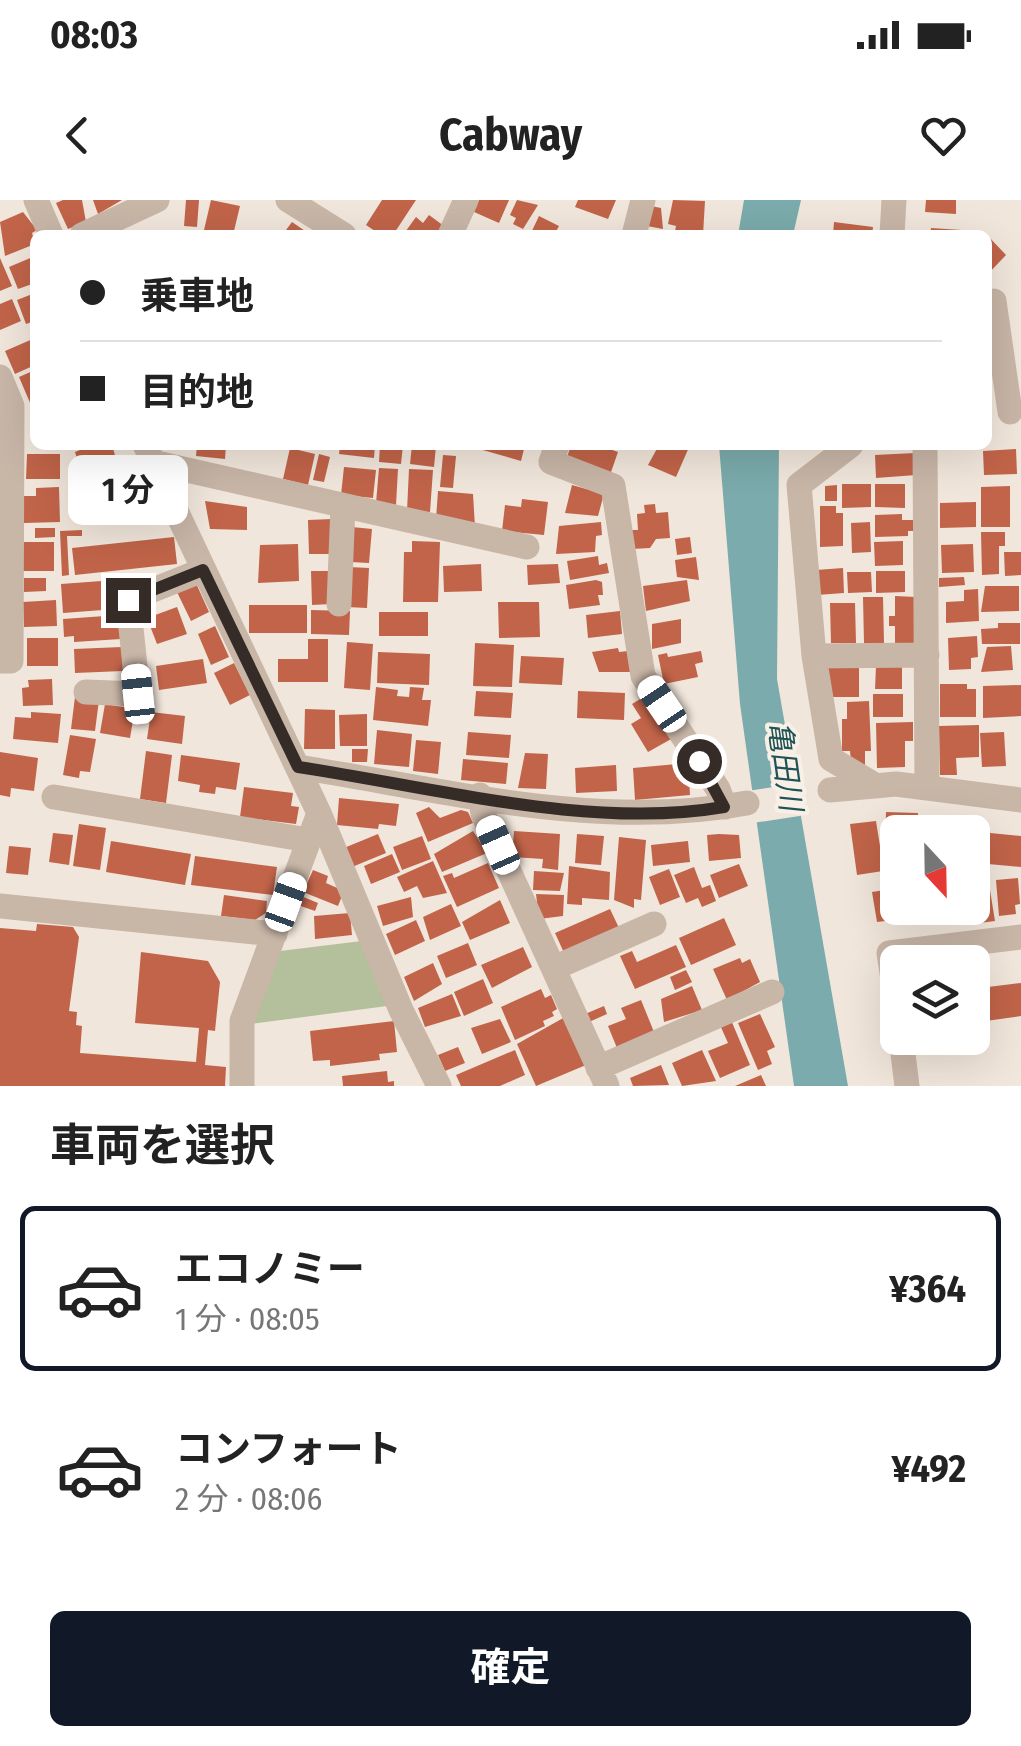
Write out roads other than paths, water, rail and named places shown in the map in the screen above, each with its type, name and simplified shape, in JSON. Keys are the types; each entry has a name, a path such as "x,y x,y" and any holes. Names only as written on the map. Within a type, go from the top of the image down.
{"street":[{"path":"36,200 49,230"},
{"path":"93,230 157,200"},
{"path":"288,200 336,230"},
{"path":"452,230 466,200"},
{"path":"635,230 643,200"},
{"path":"892,230 894,200"},
{"path":"994,300 1006,413"},
{"path":"0,378 12,406 12,661 0,661"},
{"path":"298,767 600,813 651,815 736,805 718,789 643,676 613,486 550,462 555,450"},
{"path":"844,450 799,485 814,656 831,759 874,784"},
{"path":"925,450 927,786"},
{"path":"148,454 343,506 526,548"},
{"path":"148,454 298,767 401,1010 439,1086"},
{"path":"340,604 343,506"},
{"path":"86,692 138,694 128,600 203,570"},
{"path":"814,656 927,656"},
{"path":"830,790 874,784 927,786 1021,800"},
{"path":"480,795 484,814 602,1077 772,992"},
{"path":"54,797 308,840"},
{"path":"242,1086 242,1021 318,813"},
{"path":"0,906 275,934"},
{"path":"554,968 654,924"},
{"path":"956,945 1021,937"},
{"path":"903,1055 908,1086"}],"water":[{"path":"744,200 801,200 794,230 739,230"},
{"name":"亀田川","path":"719,450 779,450 777,679 848,1086 794,1086 740,704"}]}
